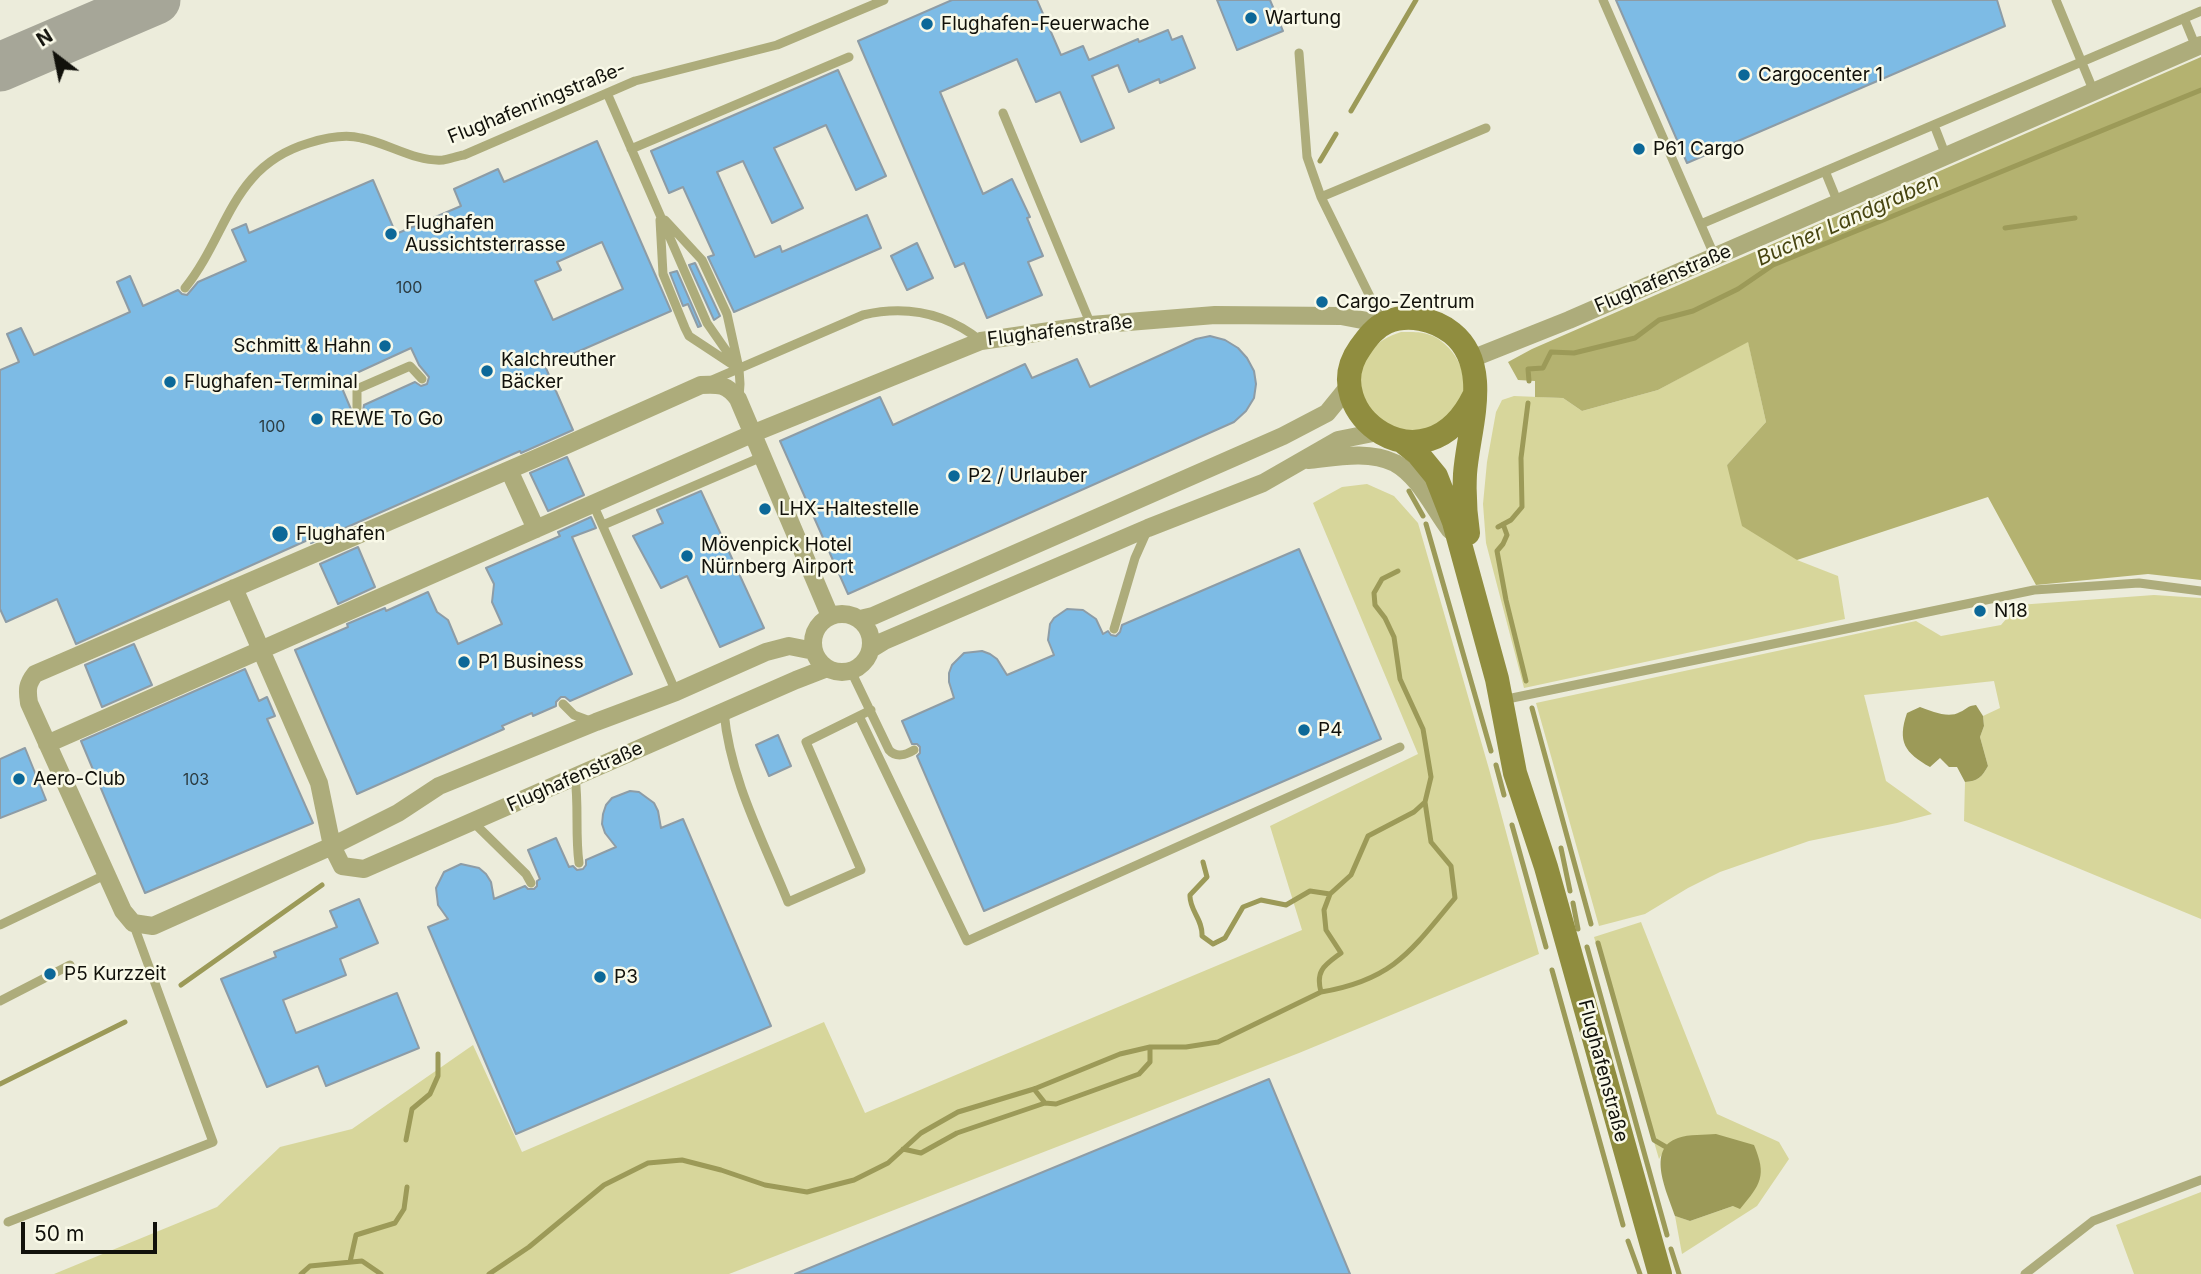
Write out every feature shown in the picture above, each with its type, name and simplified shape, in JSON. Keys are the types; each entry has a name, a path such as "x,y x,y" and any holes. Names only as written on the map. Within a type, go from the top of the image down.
{"main road":[{"name":"Flughafenstraße","path":"1383,324 1396,319 1412,318 1437,324 1454,334 1471,359 1475,377 1473,421 1465,475 1465,512 1475,561 1535,792 1546,867"},
{"path":"1378,432 1362,414 1349,386 1352,363 1357,353 1367,338 1383,324"},
{"path":"1402,442 1426,440 1443,432 1464,414 1474,396"},
{"name":"Flughafenstraße","path":"1378,432 1402,442 1418,454 1436,477 1448,503 1500,692 1515,773 1546,867 1660,1274"}],"street":[{"name":"Flughafenstraße","path":"1471,359 1569,320 2199,46"},
{"name":"Flughafenstraße","path":"47,744 754,433 981,341 1091,325 1215,315 1341,316 1383,324"},
{"path":"134,923 123,911 105,875 29,703 29,681 35,674 701,386 719,384 730,390 738,399 830,616"},
{"path":"859,619 873,616 930,592 1283,436 1327,412 1349,386"},
{"name":"Flughafenstraße","path":"332,846 342,866 363,869 796,680 827,668 851,671 864,663 871,649 884,640 1148,528 1263,483 1338,440 1378,432"},
{"name":"Flughafenstraße","path":"1301,460 1369,456 1396,464 1412,478 1460,542"},
{"path":"509,470 536,529"},
{"path":"234,588 319,783 332,846"},
{"path":"827,668 821,664 814,651 814,634 830,616 845,614 859,619 870,632 871,649"},
{"name":"Flughafenstraße","path":"134,923 153,926 162,923 332,846 398,813 439,786 677,692 766,652 789,646 814,651"}],"lane":[{"name":"Flughafenringstraße-","path":"185,288 198,271 242,189 261,167 295,147 317,140 359,137 423,158 443,160 464,155 635,80 777,45 884,0"},
{"path":"1603,0 1715,257"},
{"path":"2056,0 2094,92"},
{"path":"1700,224 2201,11"},
{"path":"2184,18 2199,46"},
{"path":"1299,53 1307,157 1321,197 1383,324"},
{"path":"631,149 849,57"},
{"path":"607,93 707,323 739,369"},
{"path":"1003,113 1091,325"},
{"path":"1934,125 1946,156"},
{"path":"1321,197 1486,128"},
{"path":"1825,171 1838,203"},
{"path":"660,215 702,260 727,314 739,369 738,399"},
{"path":"660,215 663,274 689,336 739,369"},
{"path":"701,386 863,315 887,310 941,317 965,328 981,341"},
{"path":"357,408 357,389 410,366 422,379"},
{"path":"603,525 764,456"},
{"path":"593,504 677,692"},
{"path":"1114,629 1135,558 1148,528"},
{"path":"1512,698 2034,590 2138,583 2201,591"},
{"path":"851,671 889,750 893,754 907,754 914,750"},
{"path":"563,704 574,715 596,722"},
{"path":"724,712 735,774 788,902 861,870 806,742 871,710"},
{"path":"859,716 967,942 1400,747"},
{"path":"575,777 579,801 576,838 579,863"},
{"path":"473,822 526,874 531,883"},
{"path":"0,925 105,875"},
{"path":"8,1222 213,1142 134,923"},
{"path":"0,1001 70,965"},
{"path":"2025,1274 2093,1221 2201,1180"}],"shaded area":[{"path":"2201,57 2201,580 2148,574 2036,585 1988,497 1797,560 1742,526 1727,465 1766,422 1748,342 1658,390 1582,411 1563,398 1535,397 1535,381 1518,380 1508,362 1532,349"},
{"path":"1401,332 1425,333 1441,341 1455,356 1464,376 1464,396 1460,405 1435,434 1374,426 1357,377 1373,349 1384,339"},
{"path":"1748,341 1766,422 1727,465 1797,560 1838,576 1845,619 1524,688 1486,543 1483,504 1496,412 1502,400 1514,396 1563,398 1582,411 1658,390"},
{"path":"1367,484 1394,496 1418,523 1539,954 1299,1053 729,1274 54,1274 217,1207 280,1147 352,1129 473,1045 522,1152 824,1022 865,1113 1302,930 1270,826 1418,754 1313,503 1342,487"},
{"path":"2154,595 2201,598 2201,919 1964,821 1965,782 1979,778 1988,766 1980,737 1984,726 1983,716 2000,708 1994,681 1864,695 1886,781 1932,814 1809,841 1720,872 1645,914 1599,926 1536,703 1916,621 1941,636 2001,625 2018,605"},
{"path":"1976,705 1983,716 1984,726 1980,737 1988,766 1982,776 1965,782 1957,767 1949,767 1940,758 1930,767 1914,757 1905,746 1903,732 1907,713 1920,707 1950,715"},
{"path":"1641,922 1717,1114 1779,1142 1789,1159 1757,1206 1682,1254 1675,1216 1690,1221 1733,1206 1666,1147 1659,1159 1594,937"},
{"path":"1716,1134 1754,1145 1761,1172 1757,1186 1740,1209 1733,1206 1690,1221 1675,1216 1664,1185 1661,1162 1663,1152 1668,1144 1678,1138"},
{"path":"2201,1192 2201,1274 2134,1274 2116,1225"}],"building":[{"path":"952,0 1037,0 1061,55 1083,46 1089,60 1138,39 1139,42 1168,30 1172,40 1182,36 1195,68 1160,83 1159,79 1129,92 1118,65 1092,76 1114,128 1081,142 1060,92 1036,102 1017,59 940,92 983,194 1012,179 1030,217 1027,218 1043,256 1028,262 1042,295 987,318 964,263 955,267 858,41"},
{"name":"Wartung","path":"1217,0 1270,0 1283,31 1237,50"},
{"name":"Cargocenter 1","path":"1616,0 1997,0 2005,26 1687,163"},
{"path":"838,70 886,176 856,190 826,125 774,148 803,208 772,223 743,161 717,172 755,257 780,246 782,252 867,215 881,248 734,312 708,257 714,255 683,187 669,193 651,151"},
{"name":"Flughafen-Terminal","path":"597,141 671,311 545,366 573,430 311,543 310,539 76,644 57,599 6,622 0,609 0,370 19,362 7,334 21,328 34,355 130,312 117,282 130,276 143,306 178,290 187,295 198,282 246,261 232,230 246,224 249,233 373,180 396,234 461,206 454,189 498,169 504,182","holes":["602,242 623,289 553,320 535,281 561,270 557,262","411,348 419,365 429,377 427,384 421,386 415,382 364,405 360,414 353,414 339,381"]},
{"path":"917,243 933,278 907,290 891,256"},
{"path":"695,263 720,316 714,320 689,265"},
{"path":"677,271 701,326 698,327 688,304 683,306 670,273"},
{"name":"P2 / Urlauber","path":"1210,336 1225,340 1238,348 1254,371 1254,398 1246,411 1234,422 848,594 780,441 880,397 893,425 1025,364 1032,378 1077,359 1090,387 1196,339"},
{"path":"567,457 584,495 548,511 530,473"},
{"name":"Mövenpick Hotel Nürnberg Airport","path":"701,491 764,628 720,647 687,576 661,588 633,536 663,523 657,510"},
{"name":"P1 Business","path":"591,517 596,528 572,537 632,674 570,701 561,697 556,706 502,726 504,729 357,794 295,650 348,627 347,624 385,608 386,611 428,592 437,612 448,620 458,644 502,624 492,602 494,584 486,568 560,536 558,532"},
{"path":"358,547 375,587 338,604 320,564"},
{"name":"P4","path":"1299,549 1381,739 984,911 917,756 920,747 912,744 902,721 954,698 949,673 952,665 964,653 982,651 990,654 997,659 1007,675 1054,655 1048,640 1050,624 1067,609 1083,610 1096,619 1103,634 1108,631 1116,636 1122,625"},
{"path":"134,644 152,685 102,707 85,665"},
{"path":"245,669 259,701 267,697 275,716 267,719 313,823 145,893 81,741"},
{"path":"778,735 791,766 769,776 756,745"},
{"name":"Aero-Club","path":"25,748 46,800 0,818 0,759"},
{"name":"P3","path":"630,791 639,792 654,803 661,828 683,819 771,1026 516,1134 428,927 448,919 438,905 436,888 444,872 461,864 479,868 486,874 491,882 494,899 525,886 534,889 540,879 528,850 556,838 569,867 583,869 586,860 616,847 605,833 603,814 612,798"},
{"path":"359,899 378,943 340,959 346,975 283,1000 296,1033 397,993 419,1048 326,1086 318,1066 267,1087 221,979 276,957 274,952 337,927 330,911"},
{"path":"1269,1079 1350,1274 795,1274"}],"waterway":[{"path":"1351,111 1416,0"},
{"name":"Bucher Landgraben","path":"1529,381 1528,369 1543,368 1551,352 1574,353 1635,338 1659,320 1693,311 1738,289 1773,265 2201,90"},
{"path":"1320,161 1336,134"},
{"path":"2005,228 2075,218"},
{"name":"Bucher Landgraben","path":"1498,527 1511,520 1522,507 1521,458 1528,403"},
{"path":"1409,491 1423,516"},
{"path":"1426,524 1491,751"},
{"path":"1503,524 1507,535 1497,551 1526,681"},
{"name":"Bucher Landgraben","path":"489,1274 529,1247 604,1185 648,1163 682,1160 765,1185 807,1192 854,1180 888,1163 921,1133 958,1112 1034,1089 1120,1054 1150,1047 1186,1047 1218,1042 1321,992 1320,973 1341,953 1326,930 1324,910 1330,894 1351,875 1368,836 1414,812 1425,802 1431,777 1423,729 1400,679 1394,637 1375,605 1374,593 1382,579 1398,571"},
{"path":"1532,708 1591,924"},
{"path":"1496,765 1504,795"},
{"name":"Bucher Landgraben","path":"1321,992 1366,980 1399,960 1455,898 1451,866 1431,842 1425,802"},
{"path":"1512,825 1546,947"},
{"path":"1561,848 1570,891"},
{"path":"1203,862 1207,877 1190,895 1190,900 1202,936 1213,944 1225,938 1243,907 1261,900 1286,905 1310,891 1330,894"},
{"name":"Bucher Landgraben","path":"181,985 322,885"},
{"path":"1573,903 1578,929"},
{"path":"1598,943 1654,1140 1666,1147"},
{"path":"1587,947 1667,1235"},
{"path":"1552,970 1623,1225"},
{"name":"Bucher Landgraben","path":"0,1084 125,1022"},
{"name":"Bucher Landgraben","path":"1034,1089 1045,1103 1056,1104 1139,1074 1150,1062 1150,1047"},
{"path":"406,1140 412,1109 430,1094 438,1076 438,1054"},
{"name":"Bucher Landgraben","path":"903,1149 921,1153 957,1133 1045,1103"},
{"path":"350,1262 356,1235 395,1223 404,1209 407,1187"},
{"path":"1628,1241 1640,1274"},
{"path":"1671,1249 1679,1274"},
{"path":"301,1274 310,1266 362,1261 381,1274"}],"taxiway":[{"path":"0,67 156,0"}],"place":[{"name":"Wartung","path":"1251,18"},
{"name":"Flughafen-Feuerwache","path":"927,24"},
{"name":"Cargocenter 1","path":"1744,75"},
{"name":"P61 Cargo","path":"1639,149"},
{"name":"Flughafen Aussichtsterrasse","path":"391,234"},
{"name":"Cargo-Zentrum","path":"1322,302"},
{"name":"Schmitt & Hahn","path":"385,346"},
{"name":"Kalchreuther Bäcker","path":"487,371"},
{"name":"Flughafen-Terminal","path":"170,382"},
{"name":"REWE To Go","path":"317,419"},
{"name":"P2 / Urlauber","path":"954,476"},
{"name":"LHX-Haltestelle","path":"765,509"},
{"name":"Flughafen","path":"280,534"},
{"name":"Mövenpick Hotel Nürnberg Airport","path":"687,556"},
{"name":"N18","path":"1980,611"},
{"name":"P1 Business","path":"464,662"},
{"name":"P4","path":"1304,730"},
{"name":"Aero-Club","path":"19,779"},
{"name":"P5 Kurzzeit","path":"50,974"},
{"name":"P3","path":"600,977"}]}
